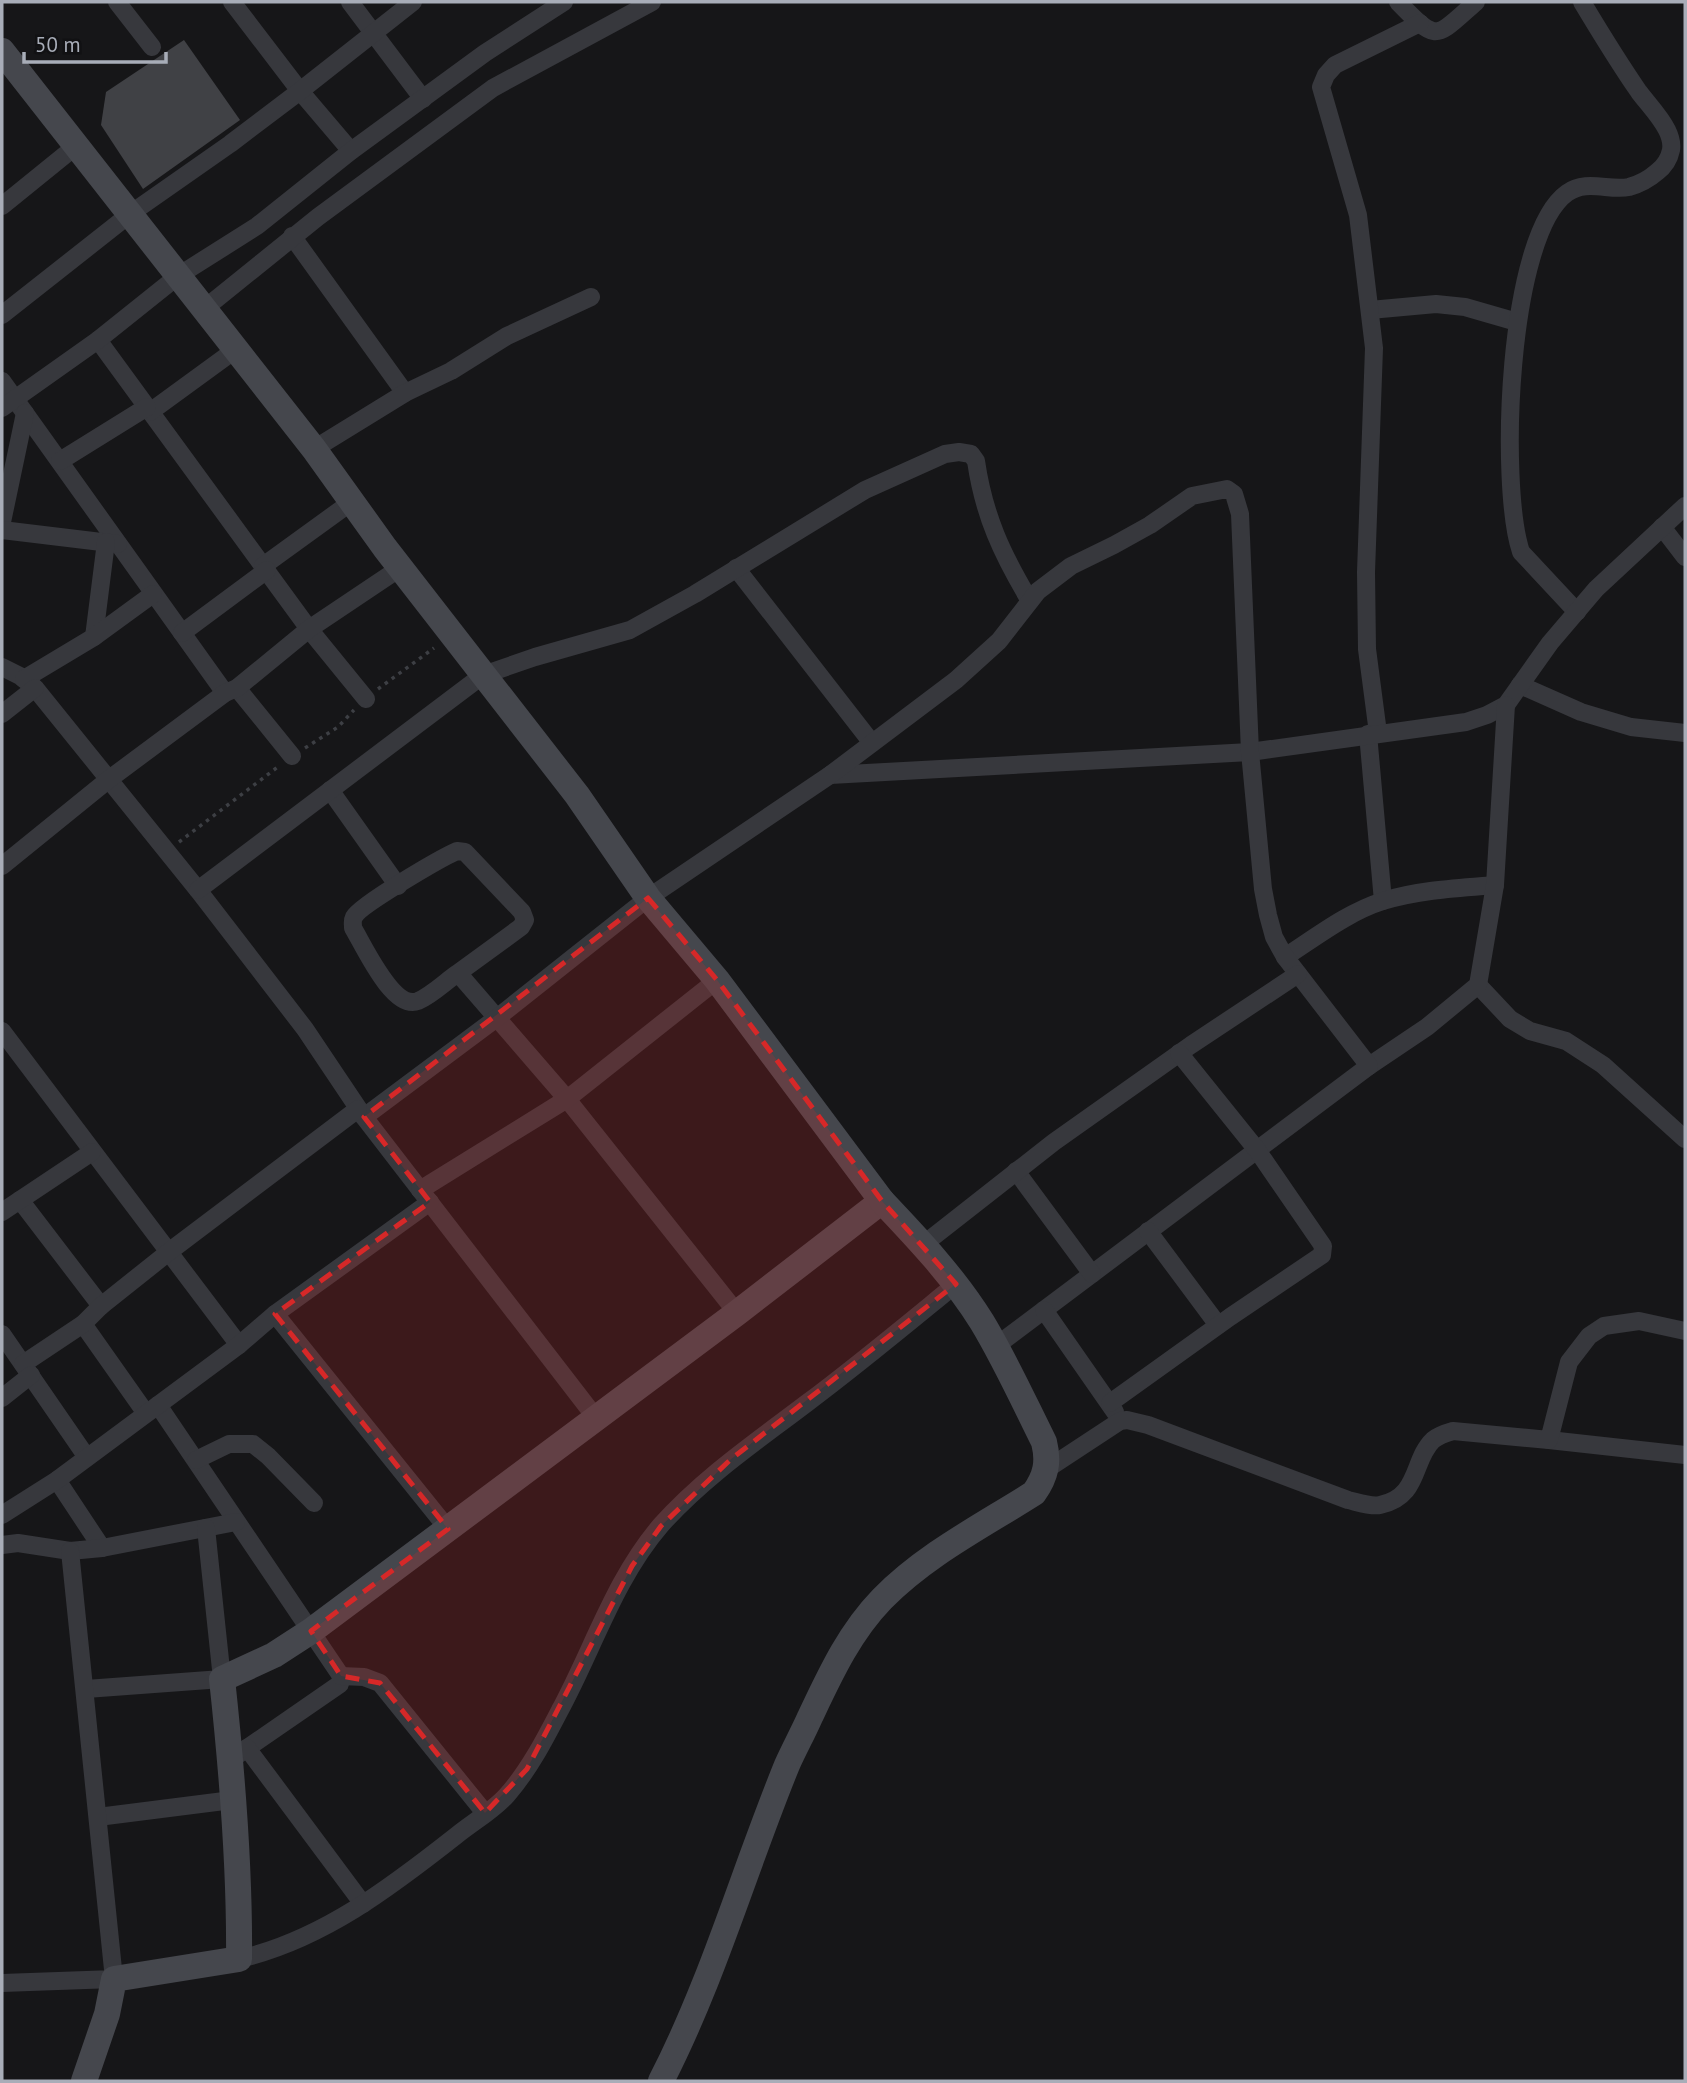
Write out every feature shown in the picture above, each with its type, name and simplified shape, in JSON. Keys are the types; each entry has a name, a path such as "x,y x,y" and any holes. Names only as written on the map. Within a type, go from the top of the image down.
{"street":[{"path":"117,2 152,47"},
{"path":"232,2 300,91 351,151"},
{"path":"350,2 423,99"},
{"path":"2,315 130,214 230,144 413,2"},
{"path":"2,522 14,407 178,276 257,226 351,151 485,53 564,2"},
{"path":"204,309 292,236 493,88 652,2"},
{"path":"1398,2 1431,32 1441,31 1476,2"},
{"path":"1577,612 1521,552 1517,539 1511,489 1512,368 1517,322 1537,238 1566,193 1590,186 1628,187 1648,180 1665,166 1672,149 1667,128 1639,93 1582,2"},
{"path":"1383,901 1367,649 1366,572 1374,348 1358,215 1321,87 1326,75 1335,65 1420,23"},
{"path":"2,51 314,450 350,503 577,794 649,898 717,980 881,1201 924,1244 956,1284 996,1346 1044,1442 1048,1455 1047,1469 1042,1483 1034,1493 916,1567 879,1601 850,1638 832,1668 788,1763 690,2023 661,2081"},
{"path":"2,206 76,146"},
{"path":"292,236 405,393"},
{"path":"314,450 405,393 451,371 507,336 591,297"},
{"path":"1370,310 1436,304 1465,307 1517,322"},
{"path":"98,340 309,629 366,699"},
{"path":"60,461 148,409 235,350"},
{"path":"2,381 14,407 60,461 112,543 182,633 292,756"},
{"path":"198,890 483,676 535,657 630,630 865,490 945,454 971,454 976,461 988,519 1005,558 1030,601"},
{"path":"2,1398 27,1370 170,1251 498,1017 649,898 830,775 956,680 999,642 1038,591 1071,566 1150,525 1192,496 1217,489 1227,489 1234,494 1240,514 1245,578 1250,752 1263,889 1274,937 1285,957 1369,1066"},
{"path":"182,633 350,503"},
{"path":"830,775 1250,752 1466,722 1506,705 1550,643 1596,589 1685,506"},
{"path":"1662,527 1685,557"},
{"path":"2,530 112,543"},
{"path":"94,637 112,543"},
{"path":"2,866 108,780 309,629 400,568"},
{"path":"736,568 872,743"},
{"path":"2,713 30,683 153,594"},
{"path":"2,667 30,683 198,890 305,1029 361,1113 596,1418"},
{"path":"1520,685 1581,712 1631,727 1685,733"},
{"path":"996,1346 1369,1066 1426,1027 1478,985 1495,885 1506,705"},
{"path":"330,790 398,886"},
{"path":"465,852 522,912 525,920 521,927 417,1001 407,1002 400,999 386,983 353,923 355,914 398,886 450,854 465,852"},
{"path":"1285,957 1356,912 1383,901 1424,892 1495,885"},
{"path":"458,972 567,1099 737,1313"},
{"path":"924,1244 1016,1171 1298,974"},
{"path":"2,1515 57,1480 239,1345 425,1196 567,1099 717,980"},
{"path":"1478,985 1510,1019 1530,1031 1566,1041 1603,1065 1681,1128"},
{"path":"3,1035 239,1345"},
{"path":"1110,1403 1218,1325 1322,1255 1323,1251 1323,1246 1257,1150 1180,1054"},
{"path":"2,1212 92,1152"},
{"path":"1016,1171 1092,1274"},
{"path":"20,1200 101,1306"},
{"path":"86,1689 222,1679 274,1655 311,1631 737,1313 881,1201"},
{"path":"1148,1231 1218,1325"},
{"path":"2,1983 114,1979 262,1954 314,1932 394,1885 506,1797 527,1769 561,1708 632,1566 661,1526 730,1460 819,1394 956,1284"},
{"path":"1044,1310 1120,1421"},
{"path":"275,1314 448,1529"},
{"path":"1549,1440 1569,1362 1589,1336 1604,1326 1639,1321 1685,1331"},
{"path":"83,1324 196,1460 341,1676 340,1684 239,1754"},
{"path":"2,1334 86,1456"},
{"path":"1047,1469 1120,1421 1148,1425 1348,1500 1378,1506 1392,1500 1410,1486 1431,1441 1453,1431 1685,1455"},
{"path":"196,1460 229,1444 253,1444 314,1503"},
{"path":"57,1480 102,1548"},
{"path":"2,1520 10,1544 71,1551 102,1548 236,1522"},
{"path":"206,1528 222,1679 239,1754 232,1800 239,1959"},
{"path":"71,1551 114,1979 107,2014 84,2081"},
{"path":"341,1676 364,1677 380,1683 485,1813"},
{"path":"239,1754 363,1904"},
{"path":"98,1817 232,1800"}],"path":[{"path":"166,852 292,756 338,727 366,699 454,635"}],"highlighted area":[{"path":"648,898 717,980 882,1201 956,1284 730,1460 661,1526 632,1566 527,1769 485,1813 380,1683 341,1676 311,1631 448,1529 275,1314 430,1202 364,1117"}],"building":[{"path":"184,40 240,120 143,189 101,125 106,92"}]}
